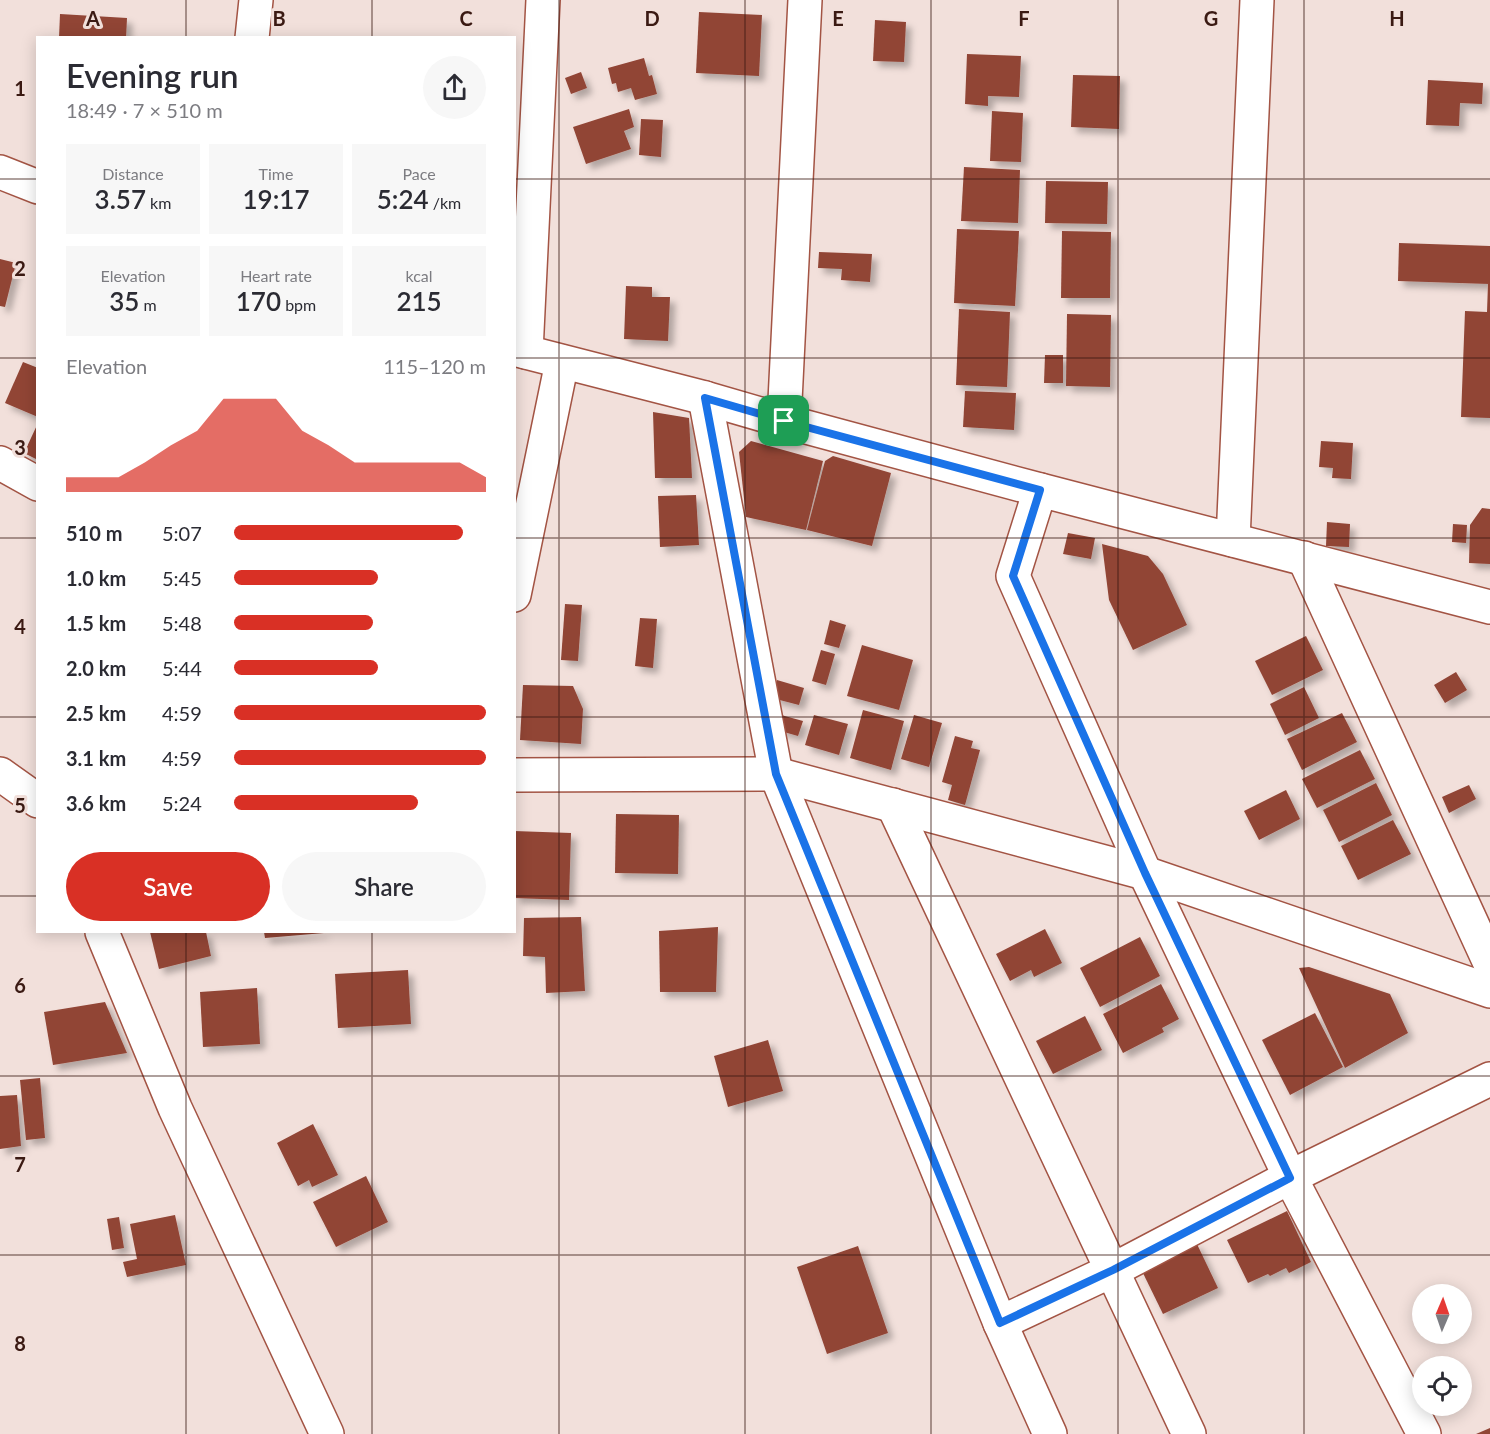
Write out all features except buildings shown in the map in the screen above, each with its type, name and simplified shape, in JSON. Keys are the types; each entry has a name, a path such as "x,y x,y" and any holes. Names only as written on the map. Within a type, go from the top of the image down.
{"street":[{"path":"252,36 256,0"},
{"path":"543,0 520,350 1040,490 1490,607"},
{"path":"784,421 805,0"},
{"path":"1233,540 1257,0"},
{"path":"0,172 36,186"},
{"path":"516,585 562,362"},
{"path":"705,398 776,774 1000,1323 1050,1434"},
{"path":"0,463 36,483"},
{"path":"1040,490 1013,576 1145,873 1290,1178 1424,1434"},
{"path":"1304,558 1490,963"},
{"path":"0,774 36,800"},
{"path":"516,775 776,774 1145,873 1490,991"},
{"path":"0,799 36,807"},
{"path":"893,805 1190,1434"},
{"path":"102,933 175,1108 327,1434"},
{"path":"1000,1323 1113,1270 1290,1178 1490,1079"}],"route":[{"path":"705,398 784,421 1040,490 1013,576 1145,873 1290,1178 1113,1270 1000,1323 776,774 705,398"}]}
